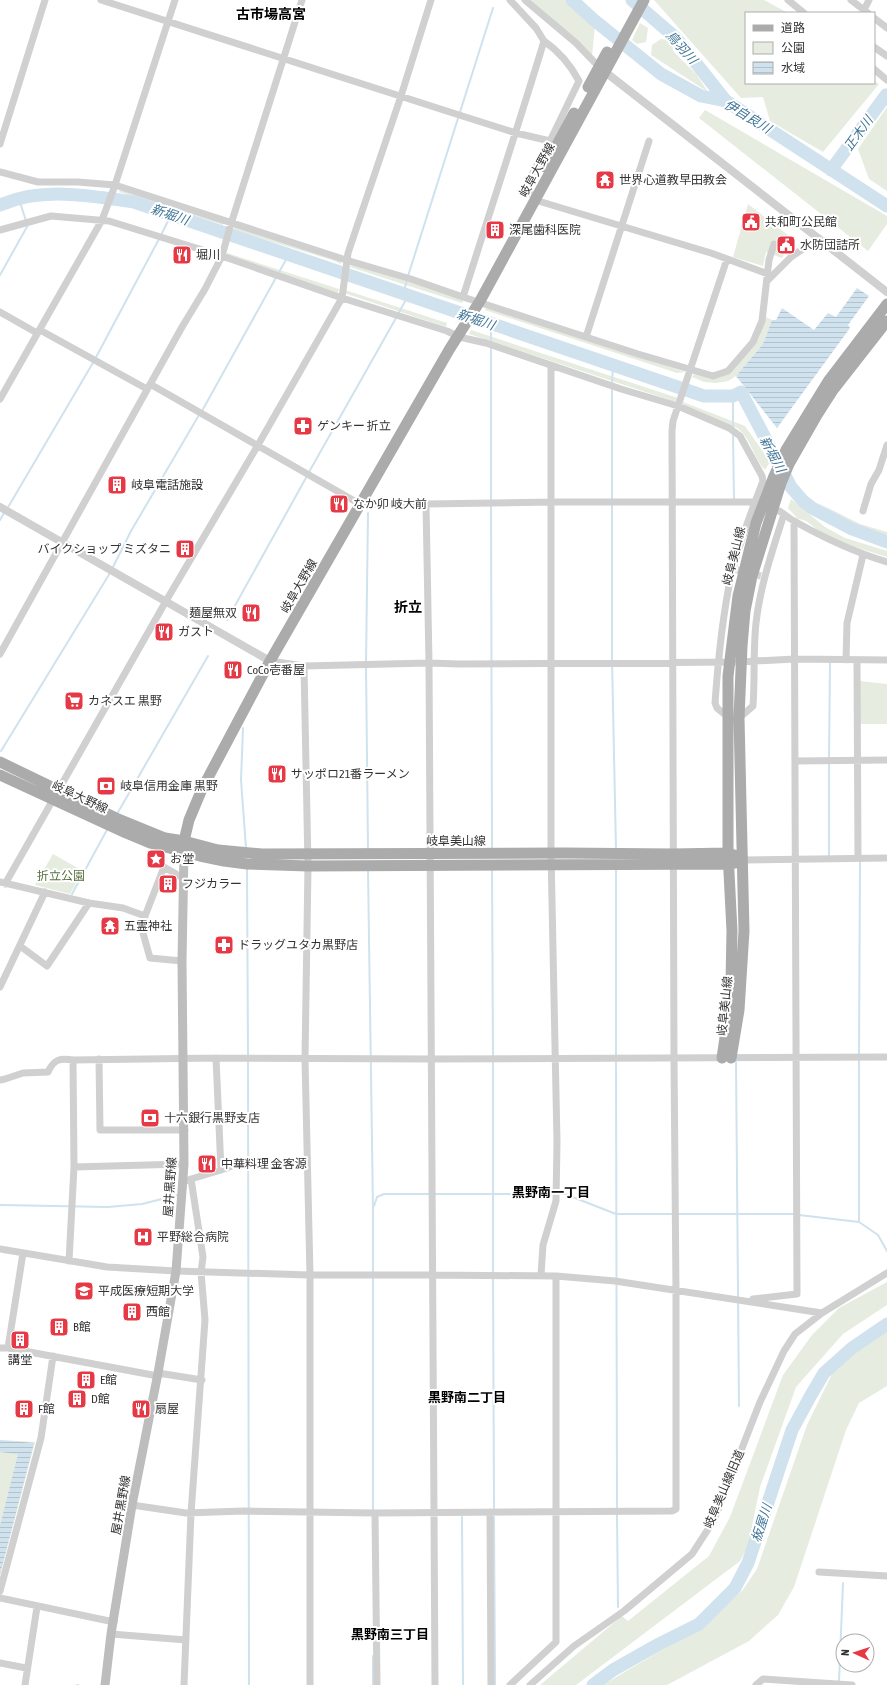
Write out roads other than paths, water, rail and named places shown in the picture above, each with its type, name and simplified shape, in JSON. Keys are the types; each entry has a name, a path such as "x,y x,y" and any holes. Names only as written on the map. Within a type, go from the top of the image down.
{"main road":[{"name":"岐阜大野線","path":"604,65 635,0"},
{"name":"岐阜大野線","path":"0,775 56,795 184,847 189,820 202,789 270,661 362,504 449,350 472,299 533,198 557,145 644,0"},
{"name":"岐阜美山線","path":"727,1058 739,1010 742,983 744,860 740,796 739,718 745,611 752,576 769,504 786,450 811,406 887,304"},
{"name":"岐阜美山線","path":"727,1058 732,931 728,852 728,717 723,662 751,540 781,483 789,464 817,415 833,390 887,321"},
{"name":"岐阜大野線","path":"0,762 56,795"},
{"name":"岐阜美山線","path":"184,847 262,854 308,854 552,866 673,859 728,852 744,860"},
{"name":"岐阜美山線","path":"184,847 218,860 247,864 308,866 552,853 673,859 729,864 744,860"},
{"name":"屋井黒野線","path":"105,1685 132,1505 158,1374 176,1271 187,1180 184,1164 185,1130 182,961 184,847"}],"street":[{"path":"0,144 46,0"},
{"path":"101,0 557,145"},
{"path":"0,399 103,218 175,0"},
{"path":"0,654 223,254 302,0"},
{"path":"145,916 123,908 89,903 3,883 56,795 166,601 258,445 342,294 346,263 431,0"},
{"path":"510,0 536,28 544,41 559,51 580,80 557,145 526,186 533,198 727,259 768,277"},
{"path":"524,0 887,292"},
{"path":"788,0 803,12"},
{"path":"797,0 803,12"},
{"path":"851,0 868,6"},
{"path":"875,19 887,28"},
{"path":"472,299 516,133 544,41"},
{"path":"875,48 887,56"},
{"path":"875,70 887,80"},
{"path":"586,337 649,141"},
{"path":"0,172 38,182 78,182 114,187 346,263 408,277 690,372 713,376 728,371 753,342 762,321 769,260 774,244"},
{"path":"0,230 50,216 103,218 223,254 621,389 679,404 730,428 740,436 762,476 769,504 763,576 756,622 753,661 753,706 739,718"},
{"path":"768,277 791,257 819,238"},
{"path":"132,1505 192,1512 557,1512 672,1511 676,1509 672,431 679,404 727,259"},
{"path":"0,312 149,387 258,445 362,504 551,502 769,504 794,521 833,542 863,555 887,562"},
{"path":"542,1275 543,1245 556,1201 557,1142 550,664 551,365"},
{"path":"862,511 871,484 879,470 887,446"},
{"path":"426,504 429,663 435,1685"},
{"path":"723,662 726,603 735,569 769,504"},
{"path":"0,507 270,661 304,666 429,663 550,664 887,660"},
{"path":"746,1301 797,1294 798,1214 794,521"},
{"path":"846,660 847,623 863,555"},
{"path":"857,661 858,858"},
{"path":"304,666 308,854 305,1059 310,1275 310,1685"},
{"path":"796,761 887,760"},
{"path":"744,860 796,858 887,858"},
{"path":"182,961 150,958 143,933 145,916 164,867 183,878"},
{"path":"0,987 45,892"},
{"path":"20,946 47,966 89,903"},
{"path":"0,1080 23,1073 48,1072 53,1063 62,1058 73,1060 184,1058 432,1059 887,1057"},
{"path":"216,1058 221,1170"},
{"path":"99,1059 100,1130 185,1130"},
{"path":"69,1261 74,1167 73,1060"},
{"path":"184,1685 192,1512 202,1380 204,1320 200,1272 203,1257 187,1180 243,1162"},
{"path":"74,1167 184,1164"},
{"path":"0,1249 107,1267 176,1271 310,1275 433,1274 556,1276 616,1281 822,1313"},
{"path":"23,1253 4,1348 202,1380"},
{"name":"岐阜美山線旧道","path":"530,1685 574,1646 624,1611 692,1554 714,1520 760,1402 784,1351 795,1334 822,1313 887,1273"},
{"path":"510,1685 556,1642 556,1276"},
{"path":"0,1591 41,1438 53,1356"},
{"path":"490,1512 491,1685"},
{"path":"375,1513 377,1685"},
{"path":"819,1572 887,1576"},
{"path":"0,1598 114,1622"},
{"path":"25,1685 26,1668 37,1607"},
{"path":"112,1634 186,1640"},
{"path":"0,1672 1,1664 26,1668"},
{"path":"756,1685 763,1679 852,1685"}],"water":[{"path":"857,288 869,296 848,325 850,328 777,428 736,376 763,344 772,320 776,320 782,308 814,330 828,313 836,317"},
{"path":"0,1440 34,1443 0,1574 0,1526 18,1454 0,1452"}],"waterway":[{"name":"伊自良川","path":"572,0 594,20 661,74 701,96 726,101 887,206"},
{"name":"鳥羽川","path":"632,0 676,38 726,101"},
{"path":"408,276 493,8"},
{"name":"正木川","path":"831,170 886,95"},
{"name":"新堀川","path":"0,205 16,199 50,194 84,195 134,202 704,396 733,396 741,392 791,487 803,501 812,508 852,529 887,542"},
{"path":"19,199 26,221"},
{"path":"161,235 171,215"},
{"path":"0,275 28,225"},
{"path":"7,509 94,361 159,239"},
{"path":"202,411 288,256"},
{"path":"403,294 407,280"},
{"path":"398,314 408,296"},
{"path":"309,472 396,318"},
{"path":"491,324 491,343"},
{"path":"491,347 491,501"},
{"path":"612,384 613,365"},
{"path":"612,388 612,500"},
{"path":"733,396 733,429"},
{"path":"112,569 131,531 199,415"},
{"path":"733,433 734,501"},
{"path":"227,620 307,476"},
{"path":"612,504 612,658 616,850"},
{"path":"491,505 492,849"},
{"path":"0,520 4,513"},
{"path":"366,662 368,513"},
{"path":"1,751 110,573"},
{"path":"117,814 208,656"},
{"path":"829,758 830,662"},
{"path":"366,666 368,850"},
{"path":"243,728 241,780 246,848"},
{"path":"829,763 829,856"},
{"path":"72,894 108,828"},
{"path":"859,860 859,1055"},
{"path":"247,867 248,1056"},
{"path":"616,868 616,1056"},
{"path":"492,869 493,1057"},
{"path":"368,870 373,1209 373,1512"},
{"path":"859,1059 859,1222"},
{"path":"616,1060 617,1510"},
{"path":"248,1061 249,1685"},
{"path":"493,1061 493,1273"},
{"path":"736,1062 739,1406"},
{"path":"374,1206 377,1197 384,1194 565,1194 616,1214 673,1214"},
{"path":"0,1205 108,1207 142,1204 178,1195"},
{"path":"677,1214 795,1214"},
{"path":"799,1215 859,1222 878,1235 887,1251"},
{"path":"493,1277 494,1508"},
{"name":"板屋川","path":"593,1685 613,1670 659,1644 699,1624 735,1588 748,1563 792,1430 811,1395 824,1373 852,1348 887,1324"},
{"path":"617,1514 618,1607"},
{"path":"462,1517 463,1685"},
{"path":"494,1517 495,1685"},
{"path":"839,1682 843,1583"},
{"path":"373,1656 373,1685"}],"tunnel":[{"path":"737,570 761,576"}],"place":[{"name":"世界心道教早田教会","path":"605,180"},
{"name":"共和町公民館","path":"751,222"},
{"name":"深尾歯科医院","path":"495,230"},
{"name":"水防団詰所","path":"786,245"},
{"name":"堀川","path":"182,255"},
{"name":"ゲンキー 折立","path":"303,426"},
{"name":"岐阜電話施設","path":"117,485"},
{"name":"なか卯 岐大前","path":"339,504"},
{"name":"バイクショップ ミズタニ","path":"185,549"},
{"name":"麺屋無双","path":"251,613"},
{"name":"ガスト","path":"164,632"},
{"name":"CoCo壱番屋","path":"233,670"},
{"name":"カネスエ 黒野","path":"74,701"},
{"name":"サッポロ21番ラーメン","path":"277,774"},
{"name":"岐阜信用金庫 黒野","path":"106,786"},
{"name":"お堂","path":"156,859"},
{"name":"フジカラー","path":"168,884"},
{"name":"五霊神社","path":"110,926"},
{"name":"ドラッグユタカ黒野店","path":"224,945"},
{"name":"十六銀行黒野支店","path":"150,1118"},
{"name":"中華料理 金客源","path":"207,1164"},
{"name":"平野総合病院","path":"143,1237"},
{"name":"平成医療短期大学","path":"84,1291"},
{"name":"西館","path":"132,1312"},
{"name":"B館","path":"59,1327"},
{"name":"講堂","path":"20,1340"},
{"name":"E館","path":"86,1380"},
{"name":"D館","path":"77,1399"},
{"name":"F館","path":"24,1409"},
{"name":"扇屋","path":"141,1409"}],"district":[{"name":"古市場高宮","path":"271,14"},
{"name":"折立","path":"408,607"},
{"name":"黒野南一丁目","path":"551,1192"},
{"name":"黒野南二丁目","path":"467,1397"},
{"name":"黒野南三丁目","path":"390,1634"}],"park label":[{"name":"折立公園","path":"61,876"}]}
